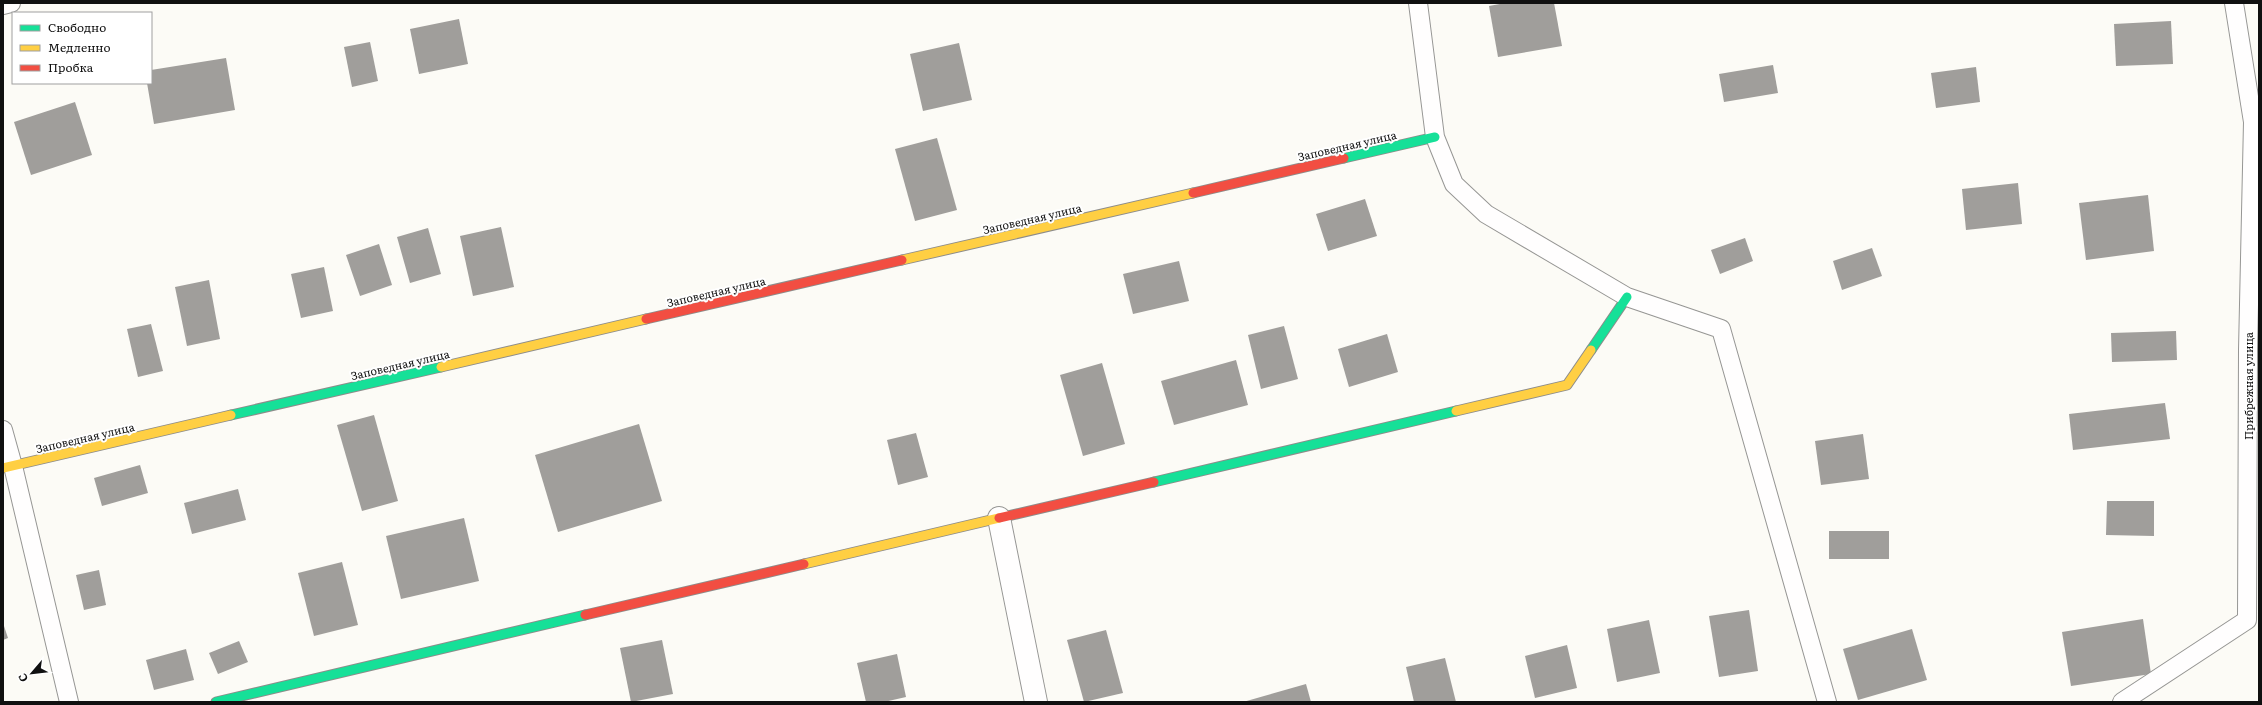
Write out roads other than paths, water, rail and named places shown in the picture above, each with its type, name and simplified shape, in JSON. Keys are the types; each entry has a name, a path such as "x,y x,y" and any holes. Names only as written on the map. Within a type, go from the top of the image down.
{"street":[{"name":"Заповедная улица","path":"8,467 1434,137"},
{"path":"216,702 1567,385 1627,297"},
{"path":"999,518 1036,702"}],"lane":[{"path":"3,5 11,3"},
{"path":"1418,3 1434,137 1454,184 1486,214 1627,297 1721,329 1827,702"},
{"name":"Прибрежная улица","path":"2122,702 2247,620 2248,350 2254,122 2234,3"},
{"path":"3,430 8,467 70,702"}]}
